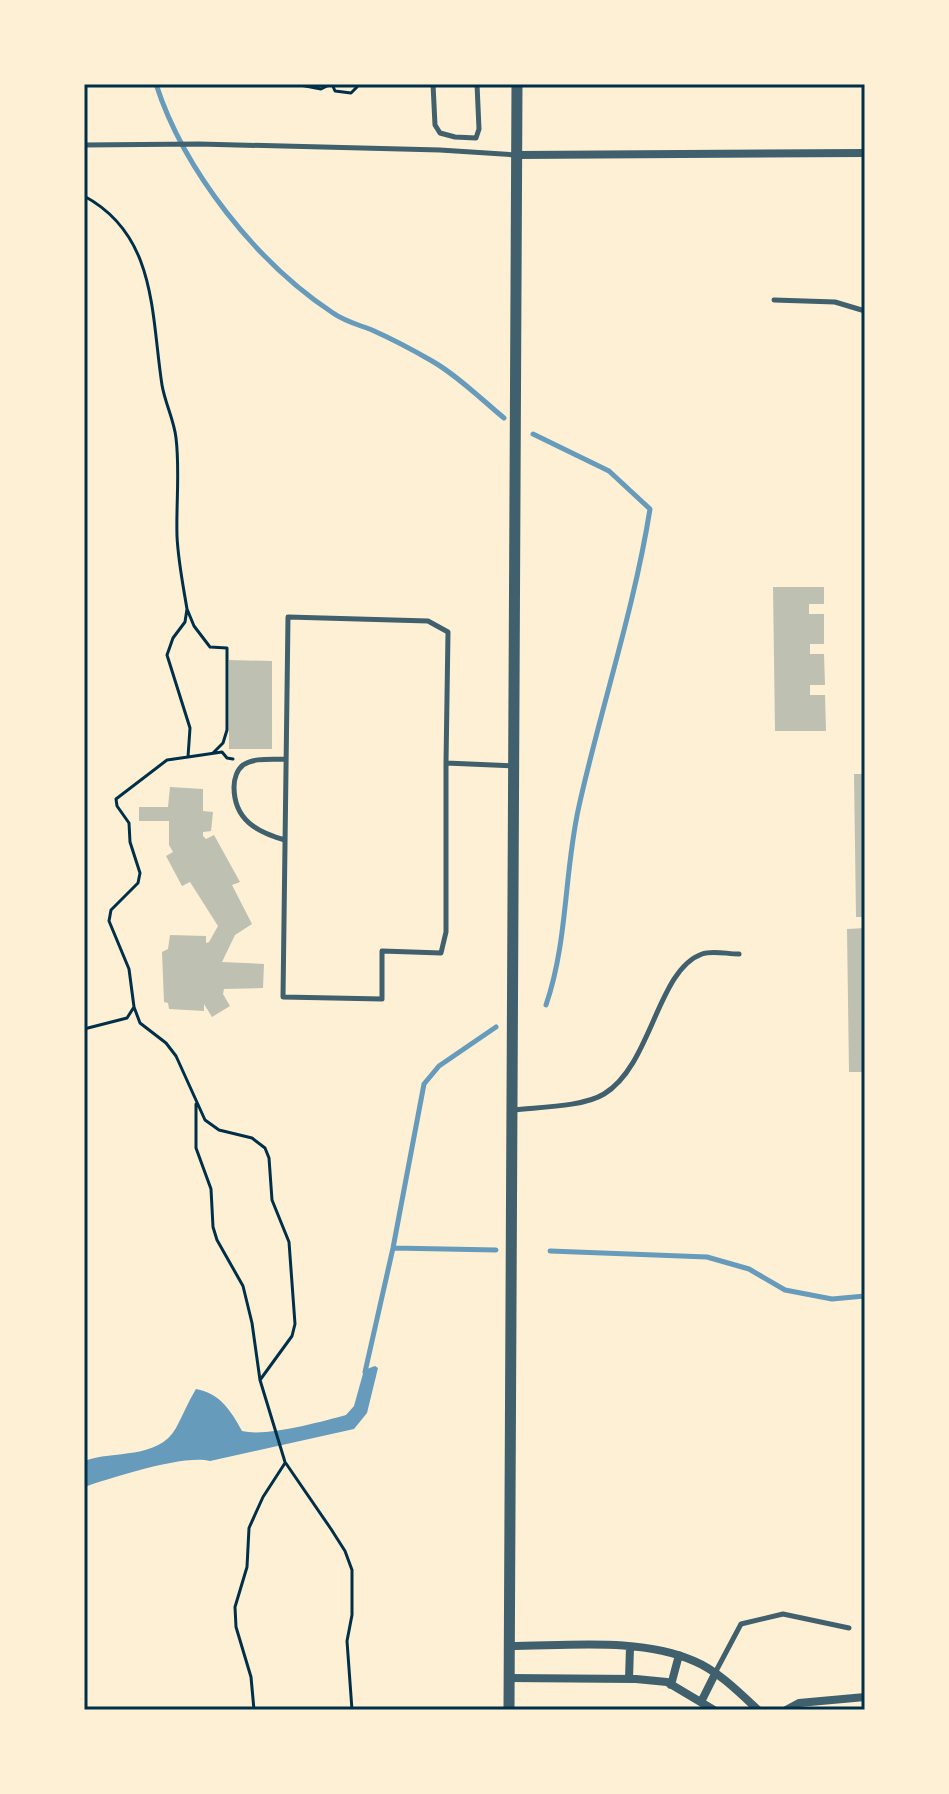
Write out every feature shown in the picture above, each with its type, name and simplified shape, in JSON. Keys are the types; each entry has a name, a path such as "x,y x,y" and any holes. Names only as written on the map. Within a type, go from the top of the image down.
{"street":[{"path":"509,1710 517,84"},
{"path":"517,155 865,153"},
{"path":"509,1646 630,1647 669,1651 697,1662 733,1686 758,1710"},
{"path":"629,1679 630,1647"},
{"path":"671,1685 679,1655"},
{"path":"701,1702 715,1674"},
{"path":"508,1678 629,1679 671,1685 714,1710"},
{"path":"786,1710 799,1703 865,1697"}],"lane":[{"path":"433,84 435,125 440,133 469,139 476,138 479,129 477,84"},
{"path":"84,145 199,144 517,155"},
{"path":"774,300 835,302 865,311"},
{"path":"288,617 428,621 448,632 446,763 446,932 441,953 382,951 382,999 283,997 288,617"},
{"path":"285,840 258,830 240,815 235,779 243,765 252,761 286,759"},
{"path":"446,763 514,766"},
{"path":"512,1110 591,1099 606,1093 628,1071 646,1041 672,982 692,958 705,952 739,954"},
{"path":"715,1674 741,1624 783,1614 849,1628"}],"path":[{"path":"295,84 321,89 332,84 335,91 351,93 356,84"},
{"path":"84,196 106,208 118,221 132,244 152,293 163,390 176,437 177,537 187,609 194,626 210,647 227,648 227,730 223,743 213,753"},
{"path":"187,609 185,622 173,638 167,655 190,728 188,757"},
{"path":"252,761 227,758 222,752 172,758 116,799 117,806 129,823 130,842 140,873 134,887 111,910 109,921 129,969 134,1007 140,1023 166,1043 176,1056 205,1120 228,1134 252,1138 265,1148 269,1158 272,1200 289,1242 294,1330 260,1380"},
{"path":"84,1029 127,1018 134,1007"},
{"path":"196,1104 196,1148 211,1189 215,1234 243,1286 260,1380 285,1462 345,1551 352,1570 352,1615 347,1654 352,1710"},
{"path":"254,1710 251,1677 236,1627 235,1607 247,1567 249,1528 263,1497 285,1462"}],"water":[{"path":"375,1366 378,1368 367,1413 354,1429 210,1461 166,1464 84,1487 84,1461 147,1450 158,1445 176,1428 196,1389 218,1399 242,1431 279,1430 346,1415 354,1406 364,1370"}],"building":[{"path":"773,587 824,587 824,604 809,604 809,614 824,614 824,644 810,644 810,654 824,654 825,685 810,685 810,695 825,695 826,731 775,731"},
{"path":"229,660 272,661 272,749 229,749"},
{"path":"854,774 865,774 865,917 856,917"},
{"path":"170,787 203,789 203,811 213,812 211,831 203,832 203,836 206,839 214,835 240,882 232,885 252,924 235,935 222,962 264,964 263,988 224,989 223,994 230,1006 212,1017 204,1004 204,1011 169,1009 168,1003 164,1002 162,952 168,949 170,935 206,936 206,943 218,926 190,882 182,886 166,856 173,852 169,845 169,821 139,821 139,807 168,807"},
{"path":"865,928 865,1072 849,1072 847,929"}],"waterway":[{"path":"156,84 169,117 204,182 251,242 277,268 337,316 387,337 442,367 504,418"},
{"path":"533,434 609,471 650,509 635,584 579,806 558,956 546,1005"},
{"path":"365,1372 393,1248 424,1084 439,1066 496,1027"},
{"path":"393,1248 496,1250"},
{"path":"550,1251 707,1257 749,1269 785,1290 832,1299 865,1296"}]}
